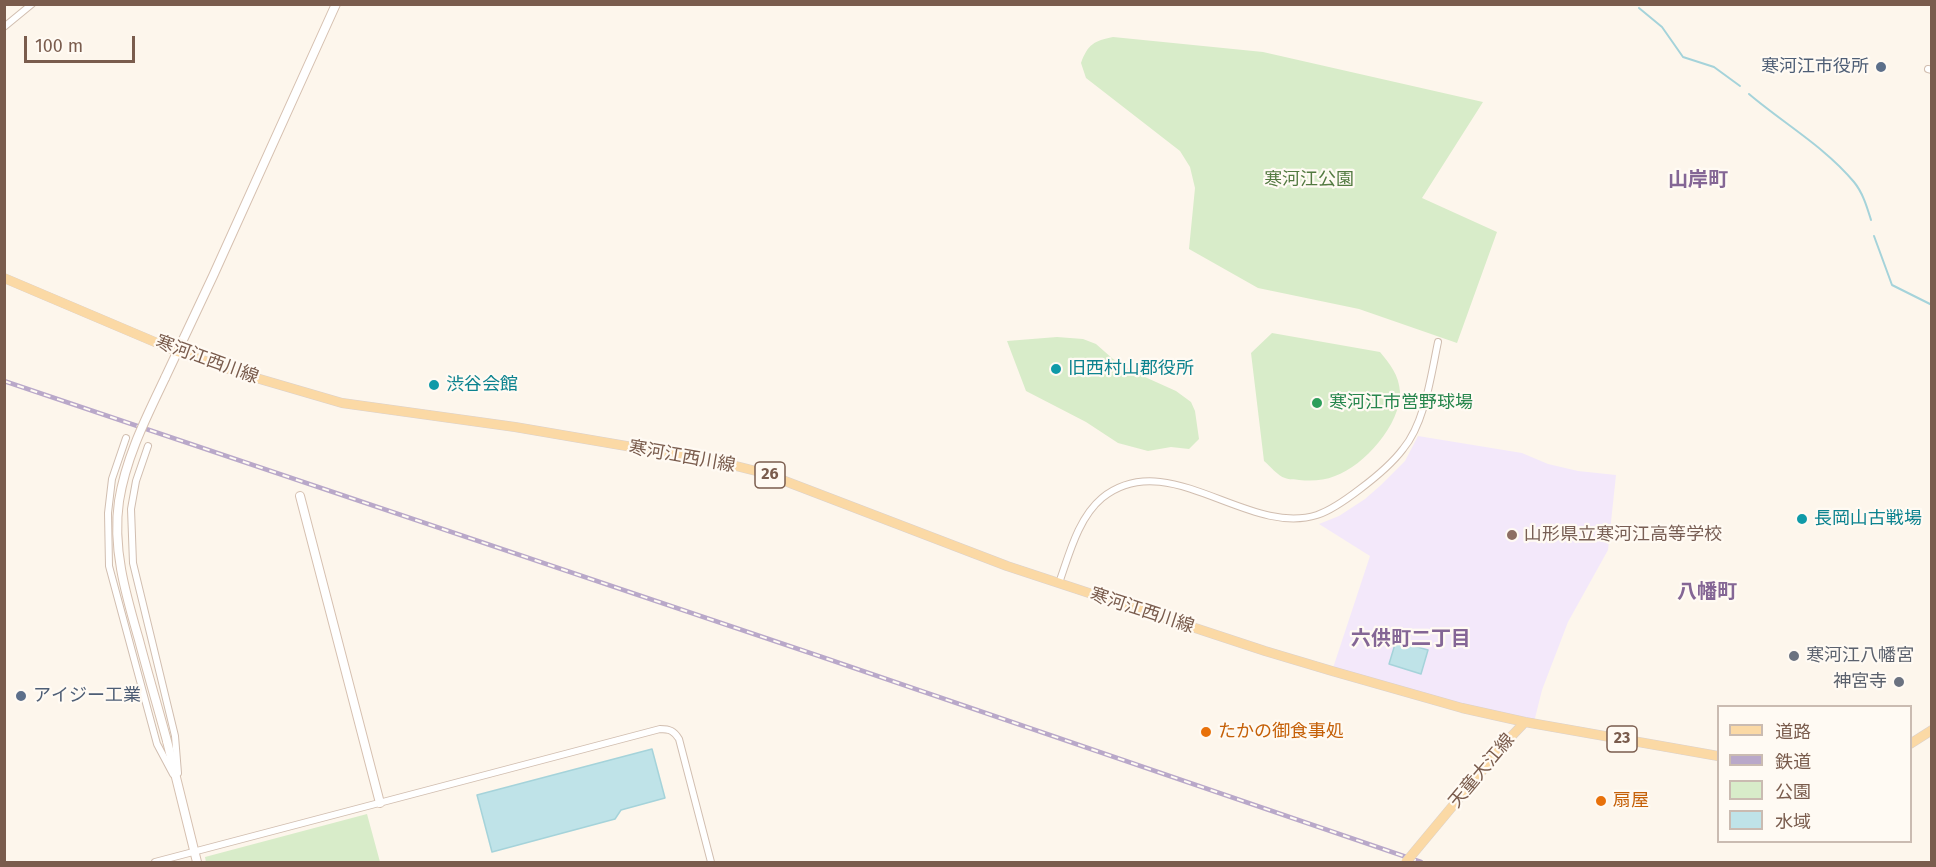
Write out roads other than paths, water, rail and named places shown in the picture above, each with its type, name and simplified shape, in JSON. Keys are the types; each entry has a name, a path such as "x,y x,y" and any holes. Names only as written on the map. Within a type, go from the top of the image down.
{"main road":[{"name":"寒河江西川線","path":"4,278 176,351 246,375 342,403 515,427 720,462 764,473 1007,566 1332,671 1462,708 1525,722"},
{"name":"天童大江線","path":"1406,862 1525,722 1717,756"},
{"path":"1912,743 1932,730"}],"street":[{"path":"4,27 32,4"},
{"path":"197,862 179,785 127,600 119,561 117,533 119,502 133,448 336,4"},
{"path":"1059,583 1082,524 1091,509 1101,499 1122,487 1144,482 1167,483 1283,517 1316,515 1332,508 1389,466 1405,448 1418,421 1438,342"},
{"path":"126,438 112,479 108,513 109,566 157,744 179,785"},
{"path":"148,446 136,481 131,509 133,563 175,736 179,785"},
{"path":"300,496 380,803"},
{"path":"155,862 660,729 668,729 675,732 679,739 711,862"}],"water":[{"path":"1396,641 1428,650 1421,674 1389,664"},
{"path":"652,749 665,798 621,810 615,819 492,852 477,795"}],"waterway":[{"path":"1639,8 1662,27 1683,57 1714,67 1740,86"},
{"path":"1749,94 1843,169 1860,191 1871,220"},
{"path":"1874,236 1892,285 1932,305"}],"railway":[{"path":"4,381 1421,862"}],"place":[{"name":"寒河江市役所","path":"1881,67"},
{"name":"旧西村山郡役所","path":"1056,369"},
{"name":"渋谷会館","path":"434,385"},
{"name":"寒河江市営野球場","path":"1317,403"},
{"name":"長岡山古戦場","path":"1802,519"},
{"name":"山形県立寒河江高等学校","path":"1512,535"},
{"name":"寒河江八幡宮","path":"1794,656"},
{"name":"神宮寺","path":"1899,682"},
{"name":"アイジー工業","path":"21,696"},
{"name":"たかの御食事処","path":"1206,732"},
{"name":"扇屋","path":"1601,801"}],"district":[{"name":"山岸町","path":"1698,180"},
{"name":"八幡町","path":"1707,592"},
{"name":"六供町二丁目","path":"1411,639"}],"park label":[{"name":"寒河江公園","path":"1309,180"}]}
